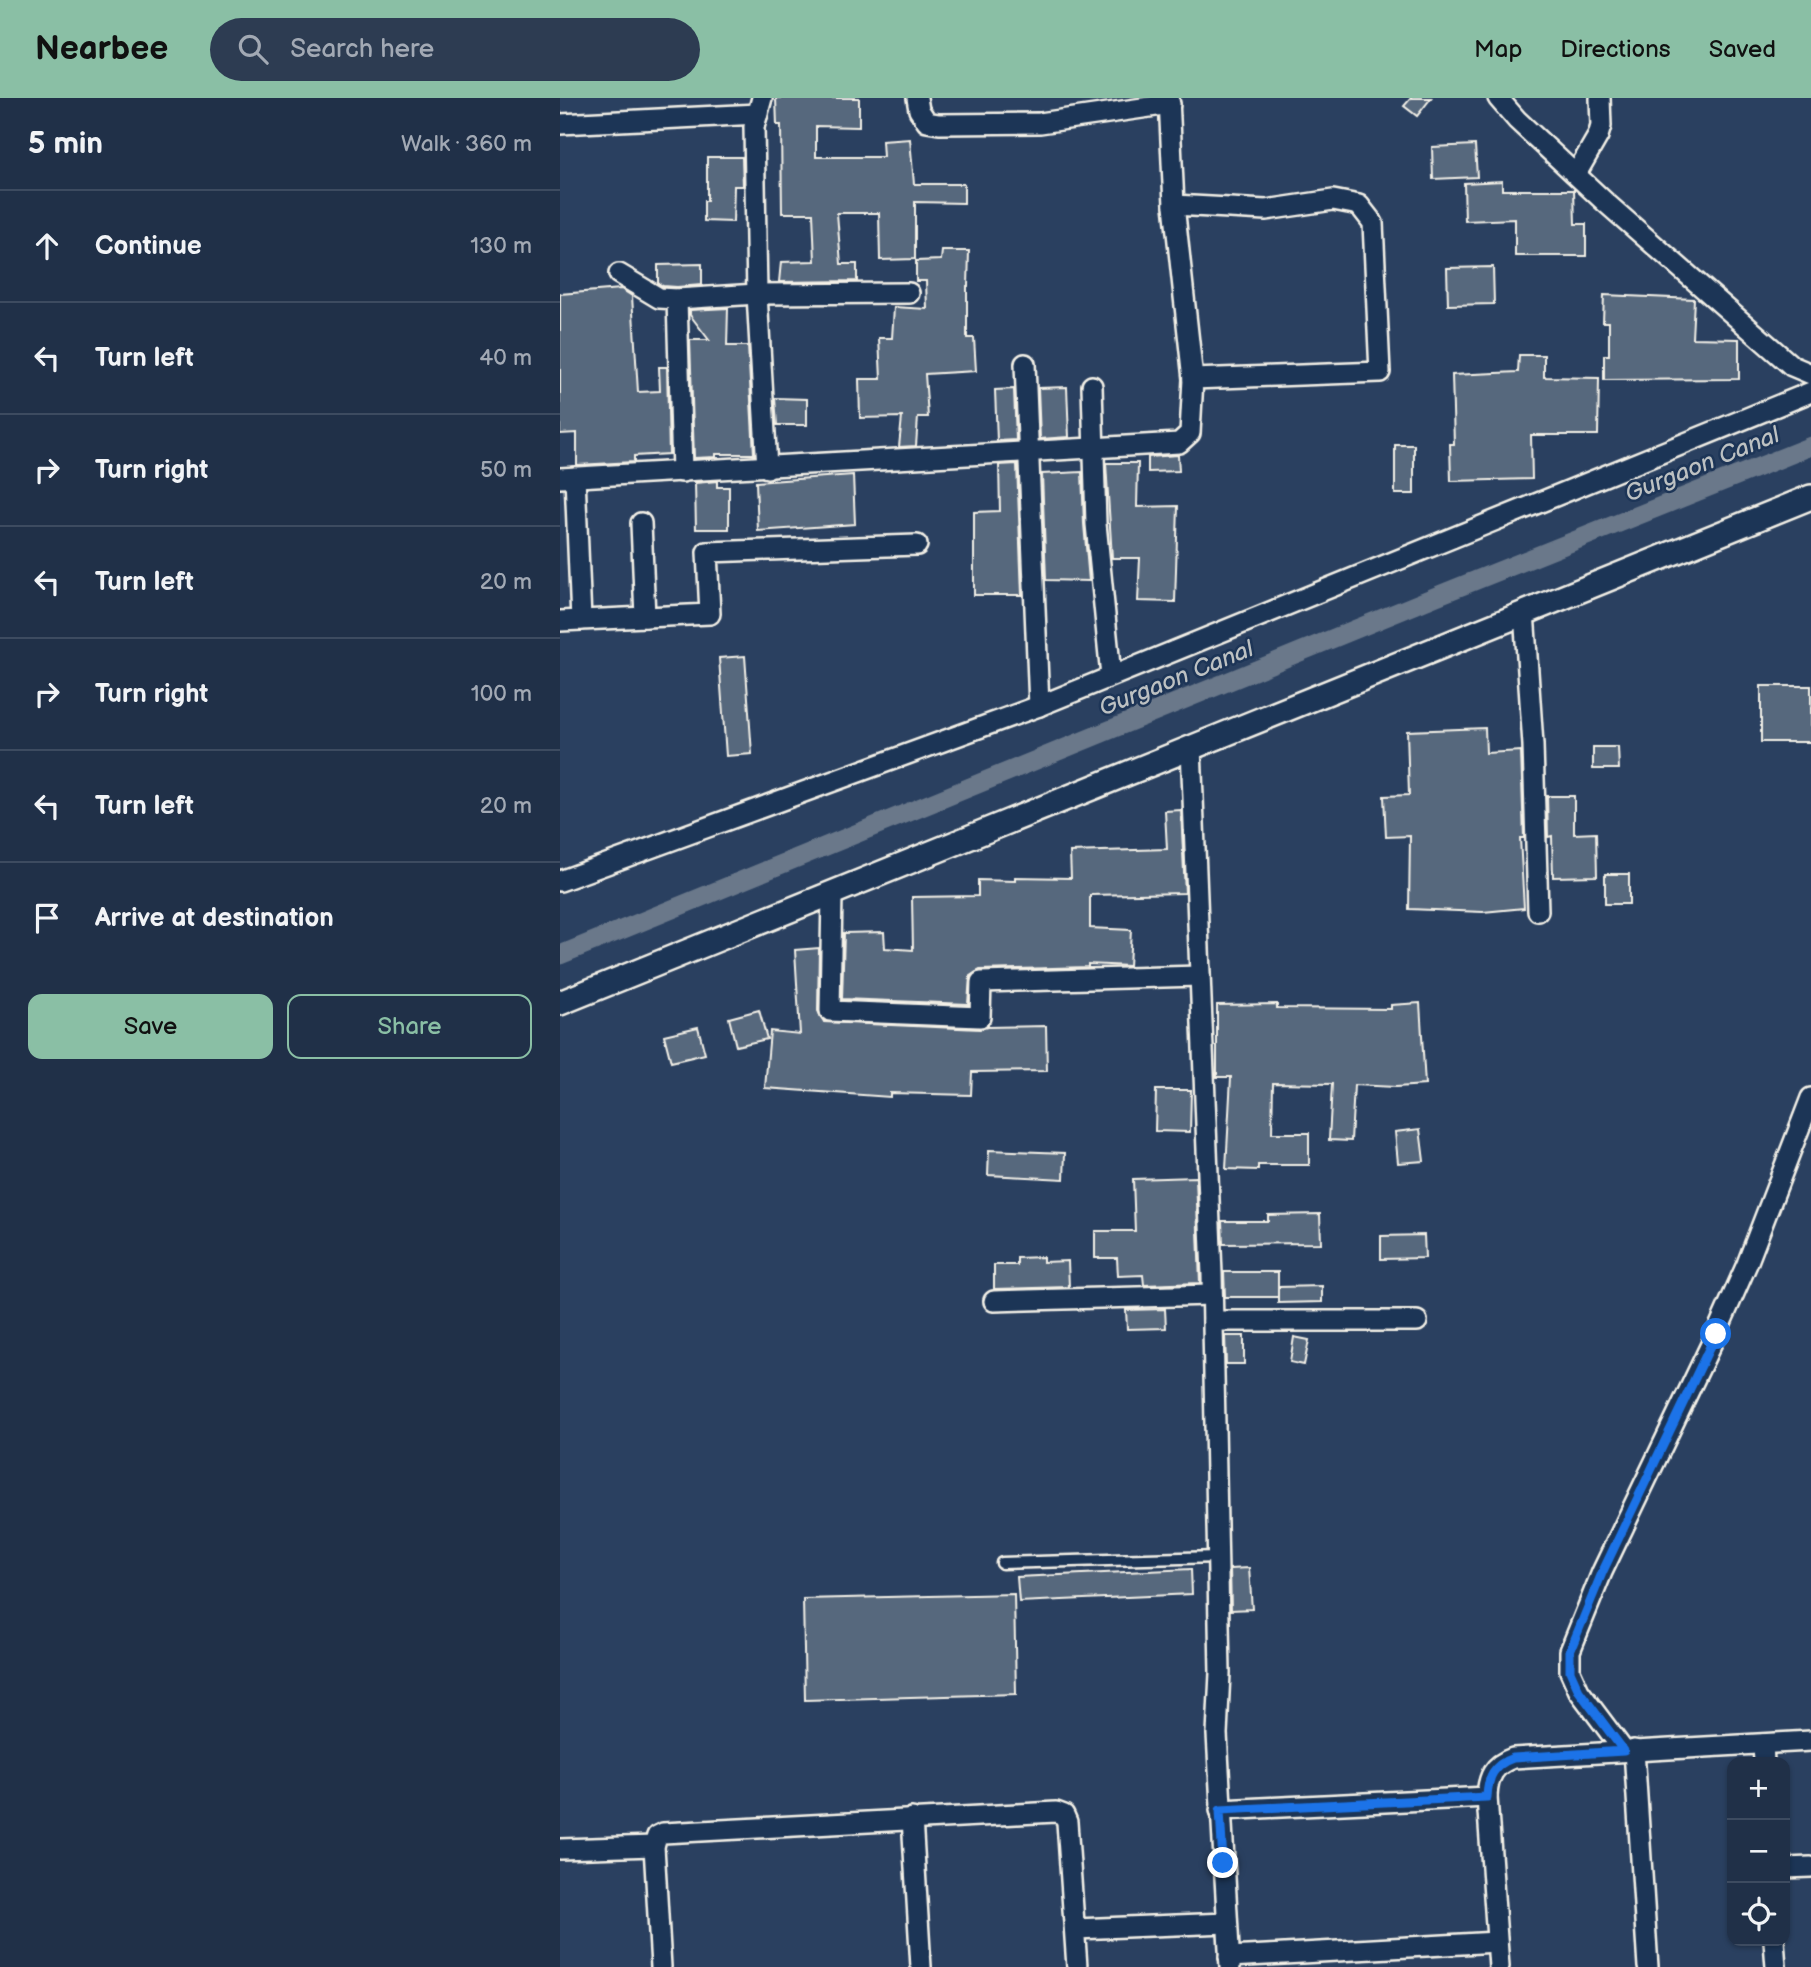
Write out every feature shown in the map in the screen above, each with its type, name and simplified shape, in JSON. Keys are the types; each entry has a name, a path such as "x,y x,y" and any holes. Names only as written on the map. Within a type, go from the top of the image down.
{"street":[{"path":"581,620 567,477 767,468 1179,443 1190,433 1193,379 1174,205 1169,101 1040,123 939,124 928,121 919,110 917,98"},
{"path":"1576,174 1598,136 1601,126 1600,98"},
{"path":"1504,101 1576,174 1792,366 1811,374"},
{"path":"560,124 760,106 754,127 757,294 767,468"},
{"path":"1174,205 1266,210 1333,200 1359,205 1373,223 1380,372 1193,379"},
{"path":"620,274 659,298 909,293"},
{"path":"677,299 682,472"},
{"path":"1792,366 1811,357"},
{"path":"1025,364 1039,706"},
{"path":"1092,386 1096,524 1111,677"},
{"path":"560,881 1039,706 1811,392"},
{"path":"560,1003 1811,497"},
{"path":"641,523 645,617"},
{"path":"560,621 710,614 707,552 917,545"},
{"path":"1524,612 1533,745 1538,911"},
{"path":"1191,747 1213,1321 1219,1557 1220,1692 1217,1734 1229,1962 1355,1959 1497,1942"},
{"path":"832,892 830,1012 980,1017 981,982 1200,976"},
{"path":"1648,1967 1629,1750 1579,1691 1570,1671 1570,1651 1602,1573 1716,1334 1811,1098"},
{"path":"994,1301 1212,1295"},
{"path":"1213,1321 1417,1321"},
{"path":"1499,1967 1487,1797 1489,1777 1497,1766 1513,1758 1629,1750 1763,1753 1811,1741"},
{"path":"1220,1810 1487,1797"},
{"path":"661,1967 654,1846 657,1836 670,1831 1062,1813 1067,1822 1077,1967"},
{"path":"912,1818 921,1967"},
{"path":"560,1849 654,1846"},
{"path":"1790,1868 1811,1867"},
{"path":"1075,1929 1227,1923"},
{"path":"1774,1946 1776,1967"}],"lane":[{"path":"1002,1563 1219,1557"}],"building":[{"path":"776,98 859,98 859,127 816,126 816,157 883,157 882,141 910,139 914,184 964,184 964,203 915,202 915,259 880,260 879,213 837,213 841,264 857,264 857,281 779,282 781,262 815,261 813,213 782,213 781,125 777,125"},
{"path":"1411,98 1431,98 1417,116 1404,106"},
{"path":"1475,145 1477,177 1433,179 1432,147"},
{"path":"707,157 742,157 743,186 734,186 733,222 704,221"},
{"path":"1502,181 1502,190 1574,190 1575,224 1586,224 1586,256 1515,256 1515,219 1465,221 1464,183"},
{"path":"942,251 969,251 967,338 974,338 976,371 925,374 928,417 918,417 916,446 899,447 902,417 860,418 859,379 881,379 879,338 892,338 894,307 927,309 926,281 916,281 916,261 941,260"},
{"path":"702,264 702,285 677,287 658,283 658,265"},
{"path":"1493,267 1494,304 1448,305 1447,268"},
{"path":"621,289 632,296 638,392 660,391 659,367 667,367 669,454 634,456 634,462 577,465 577,433 560,434 560,294"},
{"path":"1604,295 1694,299 1692,338 1739,339 1739,379 1604,380 1604,355 1609,355 1609,322 1603,322"},
{"path":"728,308 727,346 748,346 754,454 716,454 716,457 694,458 690,340 709,340 690,315 690,310"},
{"path":"1519,355 1544,355 1544,377 1599,378 1598,435 1531,435 1532,479 1451,481 1450,444 1454,444 1452,375 1518,372"},
{"path":"1067,387 1069,437 1040,439 1038,388"},
{"path":"1014,389 1016,440 997,441 995,390"},
{"path":"775,398 807,399 807,425 777,425"},
{"path":"1395,445 1414,445 1414,494 1395,494"},
{"path":"1178,455 1179,471 1148,472 1148,457"},
{"path":"1106,463 1138,463 1137,507 1178,506 1175,602 1138,601 1140,558 1112,558"},
{"path":"1017,464 1022,595 974,595 974,512 1000,511 999,465"},
{"path":"1082,472 1089,581 1046,580 1042,474"},
{"path":"853,475 855,524 758,531 756,482"},
{"path":"717,481 717,487 729,487 729,529 696,529 695,483"},
{"path":"745,656 752,754 726,756 719,658"},
{"path":"1761,686 1811,686 1811,742 1761,742"},
{"path":"1485,728 1486,753 1521,751 1524,838 1520,838 1524,908 1483,912 1409,909 1410,836 1386,837 1384,796 1409,795 1407,731"},
{"path":"1593,747 1618,747 1619,769 1593,769"},
{"path":"1547,796 1574,796 1574,834 1596,833 1597,876 1553,877"},
{"path":"1181,810 1185,893 1090,895 1090,928 1131,930 1129,966 1088,964 1088,967 980,970 970,976 968,1004 842,999 844,933 884,932 885,948 913,950 912,897 978,896 978,880 1015,881 1015,877 1071,878 1070,852 1167,849 1165,811"},
{"path":"1605,874 1629,874 1629,904 1605,904"},
{"path":"819,948 818,1011 824,1022 980,1029 1046,1026 1047,1071 972,1072 971,1095 890,1093 890,1097 765,1088 770,1031 800,1034 795,950"},
{"path":"1420,1003 1425,1085 1354,1085 1351,1141 1329,1140 1332,1084 1273,1083 1272,1133 1309,1133 1309,1165 1258,1165 1258,1170 1226,1169 1231,1077 1217,1077 1217,1005 1277,1004 1277,1008 1391,1009 1391,1005"},
{"path":"759,1010 767,1039 736,1046 729,1018"},
{"path":"698,1027 705,1054 671,1062 664,1035"},
{"path":"1156,1090 1191,1090 1190,1132 1155,1131"},
{"path":"1420,1129 1424,1161 1398,1163 1395,1132"},
{"path":"989,1150 1065,1153 1064,1179 988,1175"},
{"path":"1196,1177 1200,1283 1144,1285 1143,1275 1118,1276 1117,1258 1095,1258 1095,1231 1135,1231 1133,1179"},
{"path":"1320,1214 1321,1243 1223,1244 1222,1221 1268,1221 1268,1215"},
{"path":"1424,1235 1425,1258 1381,1259 1381,1236"},
{"path":"1043,1257 1043,1262 1068,1261 1069,1287 994,1289 994,1265 1017,1265 1017,1258"},
{"path":"1224,1272 1278,1272 1278,1297 1225,1297"},
{"path":"1322,1286 1322,1302 1278,1303 1278,1287"},
{"path":"1165,1309 1166,1328 1127,1329 1126,1310"},
{"path":"1225,1336 1244,1336 1244,1364 1226,1364"},
{"path":"1294,1337 1309,1340 1304,1365 1290,1362"},
{"path":"1249,1568 1252,1609 1231,1610 1230,1569"},
{"path":"1191,1569 1192,1594 1019,1602 1017,1577"},
{"path":"1014,1594 1016,1694 805,1700 803,1599"}],"waterway":[{"name":"Gurgaon Canal","path":"560,955 1444,593 1811,446"}],"route":[{"path":"1223,1863 1220,1810 1487,1797 1489,1777 1504,1761 1513,1758 1624,1751 1573,1681 1570,1651 1602,1573 1716,1334"}]}
